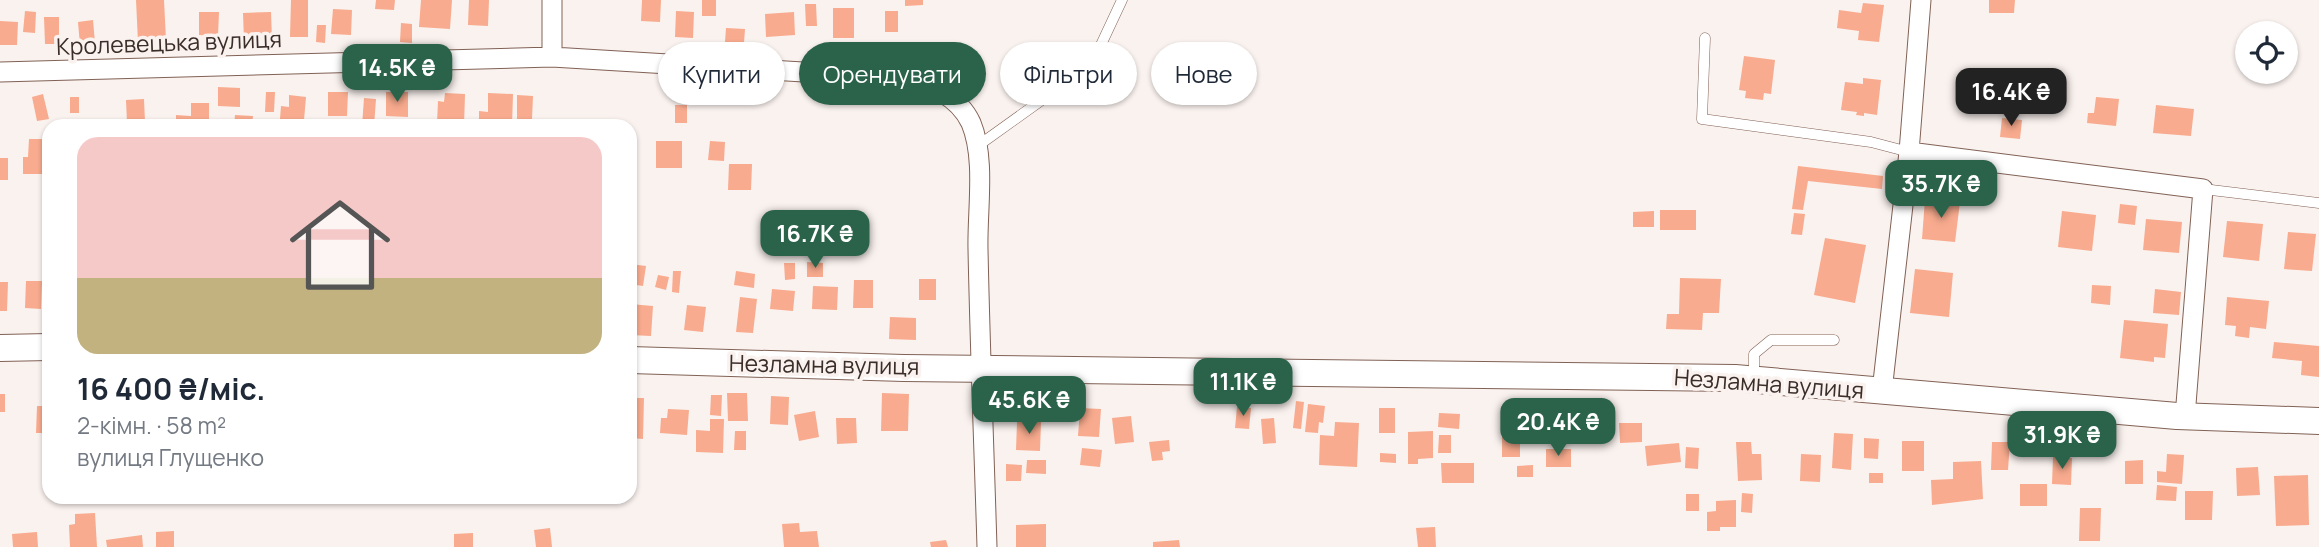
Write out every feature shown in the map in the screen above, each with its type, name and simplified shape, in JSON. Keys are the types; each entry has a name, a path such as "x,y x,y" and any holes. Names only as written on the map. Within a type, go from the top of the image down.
{"street":[{"path":"552,0 552,57"},
{"path":"1882,391 1909,152 1921,0"},
{"name":"Кролевецька вулиця","path":"0,72 552,57 902,78 929,85 952,99 969,120 979,145"},
{"path":"979,145 977,229 986,547"},
{"path":"1909,152 2203,190 2185,417"},
{"path":"0,348 42,347"},
{"name":"Незламна вулиця","path":"637,360 981,369 1754,380 2185,417 2319,421"}],"lane":[{"path":"979,145 1092,64 1122,0"},
{"path":"1704,38 1702,119 1871,142 1909,152"},
{"path":"2203,190 2319,203"},
{"path":"1754,380 1754,354 1770,340 1834,340"}],"building":[{"path":"136,0 164,0 166,40 138,42"},
{"path":"291,0 308,0 308,37 290,37"},
{"path":"376,0 395,0 394,10 375,9"},
{"path":"421,0 452,0 450,29 419,27"},
{"path":"469,0 489,0 488,26 468,25"},
{"path":"642,0 661,0 660,22 641,21"},
{"path":"702,0 716,0 716,16 702,16"},
{"path":"905,0 923,0 923,5 905,6"},
{"path":"1989,0 2015,0 2014,13 1989,13"},
{"path":"1863,3 1884,5 1879,42 1858,40 1859,31 1837,28 1839,10 1861,13"},
{"path":"805,4 816,4 817,26 806,26"},
{"path":"833,8 854,8 854,38 833,38"},
{"path":"333,9 352,10 351,35 331,34"},
{"path":"25,11 36,12 35,33 23,32"},
{"path":"676,11 694,12 693,38 675,37"},
{"path":"885,11 898,11 898,32 885,32"},
{"path":"199,12 219,12 218,36 199,35"},
{"path":"271,12 272,40 244,41 243,13"},
{"path":"794,12 795,35 766,37 765,14"},
{"path":"44,17 59,17 59,44 45,44"},
{"path":"93,20 95,43 80,45 78,22"},
{"path":"0,21 18,22 17,45 0,45"},
{"path":"401,23 412,24 412,43 400,42"},
{"path":"317,25 326,25 325,43 316,42"},
{"path":"726,28 745,29 744,42 725,42"},
{"path":"1744,56 1775,60 1771,94 1764,93 1763,100 1745,98 1746,91 1739,90"},
{"path":"1863,78 1881,80 1877,115 1856,115 1857,112 1841,110 1845,82 1863,84"},
{"path":"218,87 240,88 240,107 218,106"},
{"path":"266,92 275,92 274,112 265,112"},
{"path":"328,92 348,92 347,116 328,116"},
{"path":"386,92 408,92 408,117 386,116"},
{"path":"445,93 465,94 464,119 437,119 438,101 444,102"},
{"path":"488,93 513,94 512,119 479,119 479,111 488,112"},
{"path":"43,94 49,119 37,121 32,97"},
{"path":"289,95 306,97 304,119 280,119 281,106 289,107"},
{"path":"517,95 533,96 532,119 517,119"},
{"path":"70,97 79,97 79,113 70,113"},
{"path":"2096,97 2119,99 2116,126 2087,123 2088,113 2094,113"},
{"path":"364,98 376,99 375,119 362,119"},
{"path":"144,99 145,119 127,119 126,100"},
{"path":"191,103 209,103 209,119 176,119 176,115 191,116"},
{"path":"675,105 687,105 687,123 675,123"},
{"path":"2156,105 2194,109 2191,136 2153,133"},
{"path":"235,115 253,116 253,119 235,119"},
{"path":"2002,118 2022,120 2020,139 2000,137"},
{"path":"29,139 42,139 42,174 23,174 23,157 28,157"},
{"path":"656,141 682,141 682,168 656,168"},
{"path":"710,141 725,142 724,161 708,160"},
{"path":"0,158 8,158 8,180 0,180"},
{"path":"729,164 752,164 751,190 728,190"},
{"path":"1798,166 1883,176 1882,189 1808,181 1803,210 1792,209"},
{"path":"1925,199 1960,202 1955,242 1922,239"},
{"path":"2120,204 2137,206 2135,225 2118,223"},
{"path":"1660,210 1696,210 1696,230 1660,230"},
{"path":"1654,211 1654,227 1633,227 1633,212"},
{"path":"2062,211 2096,215 2092,251 2058,247"},
{"path":"1794,213 1805,214 1802,235 1791,234"},
{"path":"2146,219 2182,222 2179,253 2143,250"},
{"path":"2227,221 2263,224 2259,261 2223,257"},
{"path":"2288,232 2316,234 2312,271 2284,269"},
{"path":"1825,238 1866,245 1855,303 1814,295"},
{"path":"807,262 823,263 823,277 807,277"},
{"path":"784,263 795,263 795,279 785,280"},
{"path":"637,265 646,266 643,286 637,285"},
{"path":"1915,269 1953,273 1949,317 1910,313"},
{"path":"673,271 681,271 679,293 672,292"},
{"path":"736,271 755,274 754,288 734,285"},
{"path":"658,275 669,277 666,290 655,287"},
{"path":"1680,278 1721,279 1719,313 1703,313 1702,330 1666,329 1667,314 1679,314"},
{"path":"919,279 936,279 936,300 919,300"},
{"path":"854,280 873,280 873,308 853,308"},
{"path":"26,281 42,281 41,309 25,308"},
{"path":"0,282 8,282 7,311 0,311"},
{"path":"2092,285 2111,286 2110,305 2091,303"},
{"path":"813,286 838,287 837,310 812,309"},
{"path":"772,289 795,291 793,311 770,309"},
{"path":"2155,289 2181,292 2179,315 2153,313"},
{"path":"740,297 757,299 753,333 736,332"},
{"path":"2227,297 2269,301 2266,329 2250,327 2249,338 2235,336 2236,326 2225,325"},
{"path":"637,305 653,306 651,336 637,335"},
{"path":"687,305 706,307 703,332 684,330"},
{"path":"890,317 916,318 916,340 889,339"},
{"path":"2124,320 2168,324 2165,358 2154,357 2154,362 2120,358"},
{"path":"2274,342 2319,346 2319,377 2301,375 2302,361 2272,358"},
{"path":"727,393 747,393 748,421 728,421"},
{"path":"882,393 909,394 908,431 881,431"},
{"path":"0,394 5,394 5,412 0,412"},
{"path":"711,395 722,395 721,416 710,415"},
{"path":"771,396 789,397 788,425 770,424"},
{"path":"1002,396 1023,397 1022,410 1002,409"},
{"path":"637,398 644,398 643,439 637,439"},
{"path":"1296,401 1304,402 1301,429 1293,428"},
{"path":"1308,404 1325,406 1323,423 1319,422 1318,433 1305,432"},
{"path":"37,406 42,406 42,433 36,433"},
{"path":"1237,407 1251,408 1249,429 1235,428"},
{"path":"1080,408 1101,409 1099,437 1078,436"},
{"path":"1379,408 1395,408 1395,433 1379,433"},
{"path":"668,409 689,410 687,435 660,433 661,418 667,418"},
{"path":"815,411 819,437 799,441 794,415"},
{"path":"1439,413 1460,414 1459,429 1438,427"},
{"path":"1131,416 1134,442 1115,444 1112,418"},
{"path":"1579,417 1579,430 1561,431 1561,418"},
{"path":"836,418 856,418 857,443 837,444"},
{"path":"1274,418 1276,443 1263,444 1261,419"},
{"path":"710,419 724,419 723,453 696,452 696,430 710,431"},
{"path":"1017,422 1041,422 1040,451 1016,450"},
{"path":"1335,422 1359,423 1357,467 1319,465 1320,435 1334,436"},
{"path":"1619,423 1642,423 1642,442 1620,443"},
{"path":"1502,424 1520,424 1520,457 1502,457"},
{"path":"735,431 746,431 746,450 734,450"},
{"path":"1433,431 1433,458 1418,459 1418,464 1408,464 1408,432"},
{"path":"1834,433 1853,434 1851,470 1832,468"},
{"path":"1439,435 1451,435 1451,453 1438,453"},
{"path":"1864,438 1879,439 1878,459 1864,458"},
{"path":"1169,440 1170,451 1162,452 1163,460 1152,461 1149,442"},
{"path":"1902,441 1924,441 1924,471 1902,471"},
{"path":"1736,442 1751,442 1752,454 1761,454 1762,480 1738,481"},
{"path":"1992,442 2010,442 2008,470 1991,470"},
{"path":"1679,443 1681,462 1647,466 1645,446"},
{"path":"1686,447 1699,448 1698,469 1685,468"},
{"path":"1082,448 1102,450 1100,467 1080,465"},
{"path":"1546,449 1571,449 1571,467 1546,467"},
{"path":"1380,453 1396,454 1396,463 1380,462"},
{"path":"1801,454 1821,455 1820,482 1800,481"},
{"path":"2167,454 2184,455 2182,484 2157,482 2157,471 2166,472"},
{"path":"2053,457 2072,458 2071,485 2052,484"},
{"path":"1027,460 1046,460 1046,474 1026,473"},
{"path":"2143,460 2143,484 2125,484 2125,461"},
{"path":"1981,461 1983,499 1932,505 1931,480 1953,479 1953,462"},
{"path":"1441,463 1474,463 1474,483 1442,483"},
{"path":"1006,464 1022,465 1021,481 1006,481"},
{"path":"1533,465 1533,477 1517,477 1517,466"},
{"path":"2258,467 2260,495 2237,496 2236,468"},
{"path":"1869,473 1883,473 1883,483 1869,483"},
{"path":"2308,475 2309,525 2276,526 2274,476"},
{"path":"2020,484 2047,484 2047,506 2020,506"},
{"path":"2157,485 2177,487 2176,501 2156,500"},
{"path":"2185,491 2213,491 2212,520 2185,520"},
{"path":"1742,493 1753,494 1752,513 1741,512"},
{"path":"1686,494 1699,494 1699,511 1686,511"},
{"path":"1736,500 1736,527 1720,527 1720,531 1707,531 1707,512 1716,511 1716,501"},
{"path":"2080,508 2101,508 2100,541 2079,541"},
{"path":"95,513 97,547 70,547 69,525 75,524 75,514"},
{"path":"799,523 800,532 817,531 819,547 784,547 782,524"},
{"path":"1046,524 1046,547 1016,547 1016,525"},
{"path":"1435,527 1436,547 1418,547 1416,528"},
{"path":"550,528 552,547 536,547 534,530"},
{"path":"174,531 174,547 156,547 156,532"},
{"path":"37,532 38,547 13,547 12,534"},
{"path":"473,533 473,547 454,547 454,534"},
{"path":"142,535 143,547 107,547 106,540"},
{"path":"946,540 948,547 931,547 930,542"},
{"path":"1179,540 1180,547 1153,547 1153,542"}]}
